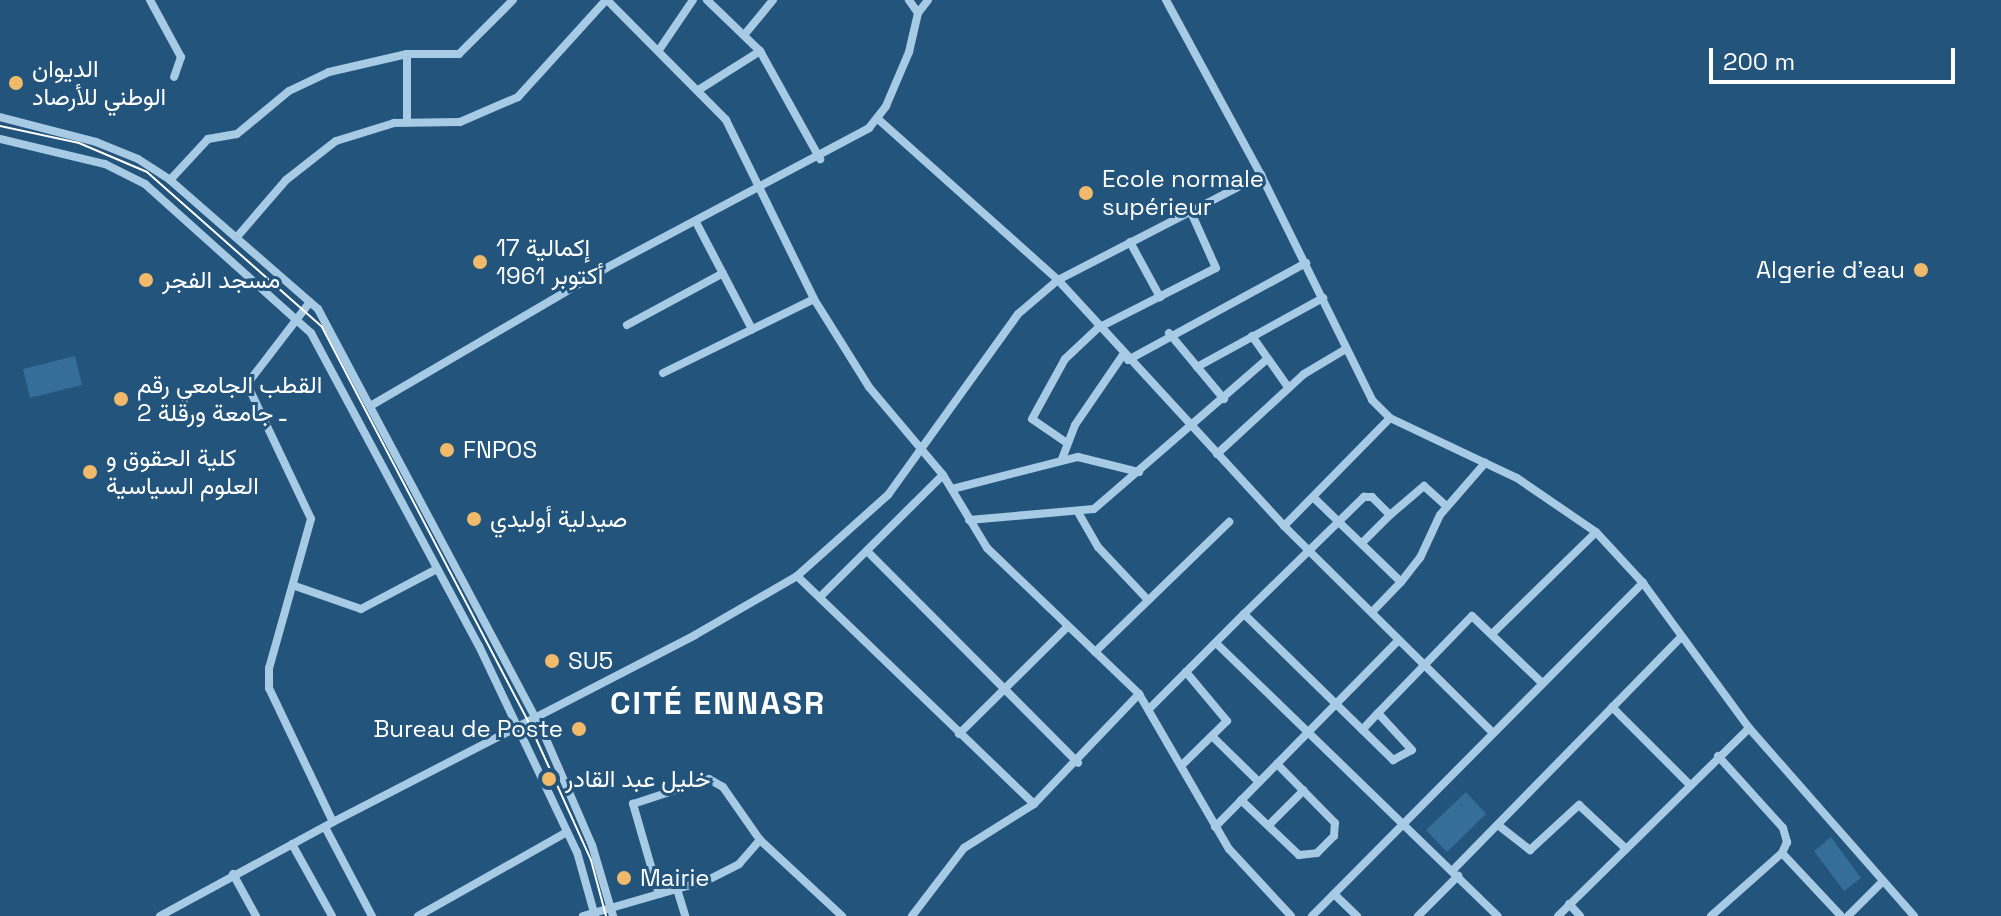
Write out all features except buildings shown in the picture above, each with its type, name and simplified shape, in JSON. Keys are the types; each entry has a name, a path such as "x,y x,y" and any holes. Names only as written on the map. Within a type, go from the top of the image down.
{"street":[{"path":"150,0 181,57 174,77"},
{"path":"170,180 208,139 237,134 289,91 329,72 407,54 459,54 513,0"},
{"path":"237,237 286,180 336,141 364,129 407,122 460,122 518,97 606,0 700,89 726,120 762,187 814,299 869,387 924,448 995,558 1151,707 1215,827 1250,876 1291,916"},
{"path":"659,50 693,0"},
{"path":"707,0 760,51 820,159"},
{"path":"745,34 773,0"},
{"path":"909,0 918,13"},
{"path":"372,405 442,369 606,268 820,159 878,119 909,52 918,13 928,0"},
{"path":"1166,0 1261,175 1372,400 1390,418 1542,492 1596,532 1643,583 1749,728 1914,916"},
{"path":"700,89 760,51"},
{"path":"407,54 407,122"},
{"path":"0,117 120,150 170,180 310,302 327,321 535,718 582,818 612,911"},
{"path":"878,119 1058,280 1125,358 1284,526 1493,733"},
{"path":"0,139 105,164 145,184 298,317 311,333 437,569 516,727 567,832 594,915"},
{"path":"160,916 233,874 535,718 797,576 870,514 924,448 1005,328 1058,280 1261,175"},
{"path":"1067,443 1034,423 1033,412 1065,359 1098,328 1216,268 1190,210"},
{"path":"697,224 752,329"},
{"path":"1130,242 1160,297"},
{"path":"1062,459 1067,443 1125,358 1306,263"},
{"path":"627,325 723,273"},
{"path":"1197,367 1323,298"},
{"path":"663,373 814,299"},
{"path":"310,302 247,384 310,513 310,535 268,682 372,916"},
{"path":"1169,333 1224,399"},
{"path":"1252,336 1266,360 1288,387"},
{"path":"1217,454 1288,387 1346,349"},
{"path":"969,520 1079,514 1094,509 1266,360"},
{"path":"1284,526 1390,418"},
{"path":"952,489 1062,459 1098,459 1139,472"},
{"path":"1372,612 1401,582 1446,506 1485,463"},
{"path":"820,597 943,475"},
{"path":"1362,543 1420,485 1446,506"},
{"path":"1151,707 1308,550 1368,496 1390,515"},
{"path":"1313,497 1401,582"},
{"path":"1079,514 1098,547 1148,600"},
{"path":"1095,652 1229,522"},
{"path":"1493,633 1596,532"},
{"path":"867,551 1078,763"},
{"path":"295,586 361,609 437,569"},
{"path":"797,576 1034,804"},
{"path":"1312,916 1643,583"},
{"path":"1244,614 1395,761 1411,751 1378,713"},
{"path":"1362,730 1468,617 1476,617 1542,683"},
{"path":"959,734 1066,628"},
{"path":"1418,916 1498,825 1681,637"},
{"path":"1215,827 1399,640"},
{"path":"1216,643 1498,916"},
{"path":"1182,765 1225,725 1225,715 1186,672"},
{"path":"912,916 964,848 1034,804 1078,763 1139,694"},
{"path":"1612,707 1689,784"},
{"path":"1558,916 1624,847 1749,728"},
{"path":"1213,737 1259,782"},
{"path":"1711,916 1782,853 1787,842 1783,828 1718,756"},
{"path":"1241,800 1302,857 1317,853 1336,826 1277,764"},
{"path":"659,894 632,809 637,800 702,779 716,781 760,840 842,916"},
{"path":"1269,825 1304,790"},
{"path":"1498,825 1530,850 1579,805 1624,847"},
{"path":"418,916 567,832"},
{"path":"583,916 612,911 731,869 760,840"},
{"path":"292,844 332,916"},
{"path":"1782,853 1841,916"},
{"path":"233,874 256,916"},
{"path":"1848,916 1882,882"},
{"path":"677,889 685,916"},
{"path":"1334,894 1357,916"},
{"path":"1569,904 1580,916"}],"shaded area":[{"path":"75,356 82,385 30,398 23,369"},
{"path":"1466,792 1486,814 1447,852 1426,830"},
{"path":"1831,837 1861,878 1844,891 1814,851"}],"tram line":[{"path":"0,126 79,143 147,172 322,327 528,721 591,860 606,916"}],"place":[{"name":"الديوان الوطني للأرصاد","path":"16,83"},
{"name":"Ecole normale supérieur","path":"1086,193"},
{"name":"إكمالية 17 أكتوبر 1961","path":"480,262"},
{"name":"Algerie d'eau","path":"1921,270"},
{"name":"مسجد الفجر","path":"146,280"},
{"name":"القطب الجامعي رقم 2 ـ جامعة ورقلة","path":"121,399"},
{"name":"FNPOS","path":"447,450"},
{"name":"كلية الحقوق و العلوم السياسية","path":"90,472"},
{"name":"صيدلية أوليدي","path":"474,519"},
{"name":"SU5","path":"552,661"},
{"name":"Bureau de Poste","path":"579,729"},
{"name":"خليل عبد القادر","path":"549,779"},
{"name":"Mairie","path":"624,878"}],"district":[{"name":"CITÉ ENNASR","path":"718,703"}]}
